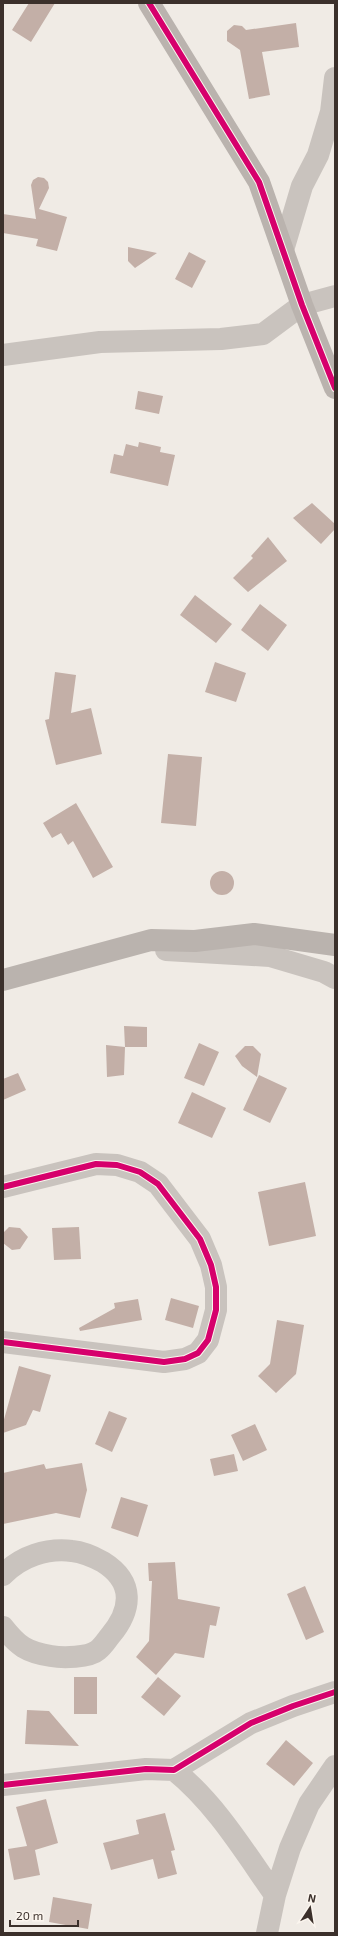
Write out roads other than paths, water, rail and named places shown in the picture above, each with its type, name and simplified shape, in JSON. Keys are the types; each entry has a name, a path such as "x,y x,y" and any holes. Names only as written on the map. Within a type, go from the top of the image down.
{"street":[{"path":"149,3 259,182 302,304 335,388"},
{"path":"284,250 302,186 318,154 331,112 335,78"},
{"path":"3,355 100,342 221,338 262,334 302,304 335,296"},
{"path":"3,980 151,940 195,941 254,934 335,945"},
{"path":"131,945 175,951 270,956 324,972 335,978"},
{"path":"3,1186 96,1164 117,1165 140,1172 158,1184 200,1239 211,1265 216,1287 216,1310 208,1340 198,1353 185,1359 164,1362 3,1342"},
{"path":"3,1575 8,1570 30,1556 56,1549 77,1551 98,1559 113,1568 123,1580 127,1594 127,1609 120,1624 97,1651 79,1656 58,1657 32,1653 15,1643 3,1627"},
{"path":"3,1785 146,1769 174,1770 251,1723 293,1706 335,1692"},
{"path":"269,1933 275,1895 290,1848 309,1804 335,1766"},
{"path":"174,1770 194,1786 212,1806 275,1895"}]}
